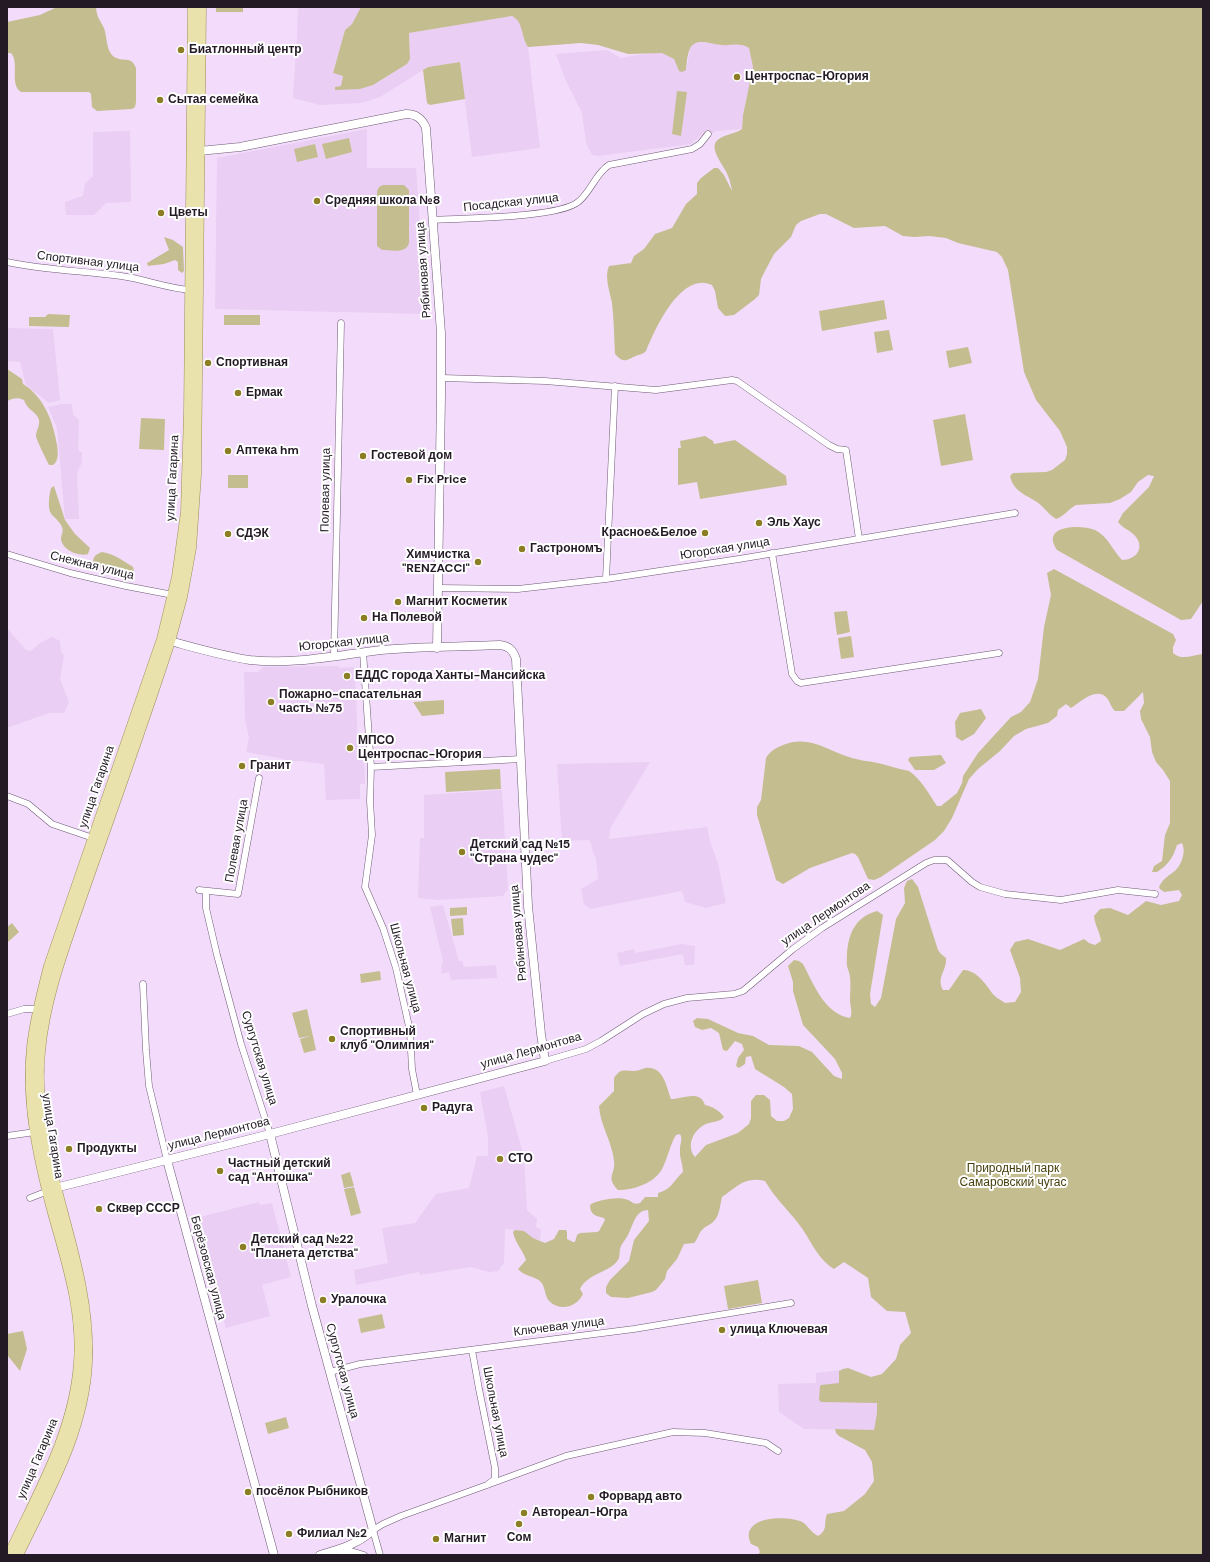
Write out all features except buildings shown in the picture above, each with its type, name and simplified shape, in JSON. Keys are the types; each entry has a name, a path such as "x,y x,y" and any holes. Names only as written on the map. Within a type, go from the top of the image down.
{"main road":[{"name":"улица Гагарина","path":"18,1555 70,1441 82,1399 87,1365 86,1319 81,1285 35,1132 32,1104 32,1048 62,942 166,640 191,541 196,475 193,434 196,89 193,7"},
{"name":"улица Гагарина","path":"196,89 201,7"},
{"name":"улица Гагарина","path":"9,1555 63,1439 75,1398 79,1364 80,1335 76,1304 51,1189 43,1132 39,1088 42,1010"}],"street":[{"name":"Рябиновая улица","path":"196,151 233,148 400,115 415,115 422,120 426,128 439,307 442,378 437,648"},
{"name":"Посадская улица","path":"433,220 524,214 568,208 583,197 600,172 609,164 692,149 698,146 708,134"},
{"name":"Спортивная улица","path":"7,262 37,267 124,276 173,288 194,290"},
{"name":"Полевая улица","path":"334,656 341,324"},
{"path":"442,378 545,381 656,390 732,380 742,384 829,445 837,449 846,450 859,539"},
{"path":"606,579 615,386"},
{"name":"Югорская улица","path":"438,588 518,589 606,579 1015,513"},
{"path":"772,553 792,674 797,681 801,683 838,679 999,653"},
{"name":"Снежная улица","path":"7,554 70,573 177,596"},
{"name":"Югорская улица","path":"166,640 250,660 281,660 334,656 392,649 500,645 509,648 516,659"},
{"path":"363,652 371,767 521,759"},
{"name":"Рябиновая улица","path":"516,659 528,906 538,1010 545,1061"},
{"name":"Школьная улица","path":"371,767 370,802 372,843 365,887 379,918 396,968 410,1031 412,1069 417,1095"},
{"name":"Полевая улица","path":"199,890 238,894 259,778"},
{"path":"7,796 28,804 52,824 97,840"},
{"name":"улица Лермонтова","path":"51,1189 270,1134 578,1052 590,1047 643,1014 664,1004 687,998 734,994 743,991 793,949 822,928 915,869 934,860 947,860 976,884 992,891 1005,894 1061,900 1123,890 1155,894"},
{"name":"Сургутская улица","path":"206,891 206,908 217,955 241,1044 270,1134 311,1300 380,1555"},
{"name":"Берёзовская улица","path":"143,984 149,1086 167,1160 274,1555"},
{"path":"7,1014 24,1009 42,1010"},
{"path":"7,1136 35,1132"},
{"path":"30,1198 51,1189"},
{"name":"Ключевая улица","path":"330,1372 360,1364 634,1329 792,1303"},
{"name":"Школьная улица","path":"472,1350 496,1468 494,1479 487,1485"},
{"path":"320,1555 359,1542 373,1530 395,1518 566,1456 673,1432 705,1433 766,1443 778,1451"},
{"path":"335,1551 351,1551 364,1555"}],"shaded area":[{"path":"298,7 361,7 352,24 345,30 333,73 343,76 341,86 337,86 360,89 373,85 407,64 410,51 409,33 512,16 517,19 521,27 525,43 528,47 540,148 472,157 460,62 428,67 380,97 362,103 320,105 293,98"},
{"path":"700,42 721,45 737,44 749,48 753,67 743,115 742,129 716,131 712,134 704,133 691,144 598,156 592,155 586,143 582,113 566,81 556,54 607,50 621,58 656,52 662,53 674,59 679,71 686,70 690,49 693,44"},
{"name":"Средняя школа №8","path":"367,129 367,168 416,168 422,253 423,314 215,309 217,158"},
{"path":"130,131 131,202 106,203 94,215 66,215 65,202 83,196 85,184 93,176 93,132"},
{"path":"7,328 53,329 60,400 49,403 26,385 20,362 7,361"},
{"path":"61,404 72,404 73,414 79,420 78,451 82,452 82,462 77,473 79,519 65,519 57,428 48,407"},
{"path":"7,628 26,650 31,651 40,643 52,637 60,641 61,652 64,655 60,679 69,702 64,713 49,713 7,728"},
{"path":"339,666 339,668 355,667 358,753 364,753 365,784 360,784 360,799 326,800 324,764 300,761 284,762 284,759 246,752 249,738 245,719 244,672 258,672 263,667"},
{"path":"650,762 611,827 609,839 707,827 711,845 718,863 726,903 706,908 685,902 682,891 590,909 584,904 581,889 598,879 596,858 589,840 562,841 557,764"},
{"name":"Детский сад №15 \"Страна чудес\"","path":"502,790 508,889 503,896 438,900 418,898 420,838 424,838 424,795"},
{"path":"443,905 459,961 462,961 464,967 496,965 497,978 451,980 449,972 442,974 441,968 443,961 430,907"},
{"path":"682,944 695,946 694,965 685,965 683,954 620,966 617,953 634,949 635,953"},
{"path":"504,1086 524,1157 527,1210 537,1219 536,1227 541,1229 540,1240 533,1238 524,1231 505,1229 504,1263 498,1271 489,1272 471,1267 420,1275 419,1272 356,1285 354,1270 388,1263 382,1228 415,1223 436,1194 469,1188 477,1156 488,1156 488,1137 480,1092"},
{"name":"Детский сад №22 \"Планета детства\"","path":"259,1202 260,1205 272,1203 291,1277 262,1285 270,1316 226,1328 196,1218"},
{"path":"841,1370 839,1371 840,1383 821,1402 877,1402 874,1430 804,1429 779,1412 778,1384 816,1383 816,1373"}],"green space":[{"path":"57,7 96,7 98,16 104,28 110,52 115,58 131,61 136,68 135,107 132,109 97,111 92,107 91,94 89,92 21,92 17,88 14,57 11,53 7,53 7,22 40,15"},
{"path":"216,7 243,7 243,12 216,12"},
{"path":"361,7 1203,7 1203,601 1191,619 1181,620 1057,550 1053,542 1054,535 1064,528 1088,528 1100,533 1122,560 1127,560 1135,556 1139,550 1139,541 1118,522 1123,513 1149,487 1154,476 1148,475 1138,482 1131,492 1120,499 1110,503 1076,505 1056,519 1037,502 1020,492 1014,485 1010,476 1013,473 1046,472 1052,470 1065,460 1067,447 1060,431 1036,400 1024,372 1008,270 1002,257 997,252 958,243 946,238 929,236 903,236 885,226 854,228 826,214 820,214 801,221 796,225 791,237 774,254 765,271 761,279 759,295 734,315 725,316 718,308 715,291 712,285 702,283 691,286 674,300 667,310 654,332 645,352 626,360 621,359 615,354 612,303 607,280 609,266 631,263 634,256 644,249 655,234 672,228 686,204 697,194 697,183 714,168 718,168 724,175 732,191 729,178 715,152 714,147 719,139 742,129 743,115 753,67 749,48 739,45 719,45 704,42 694,44 690,49 686,70 682,72 679,71 674,59 662,53 628,54 598,45 581,43 528,47 519,22 512,16 409,33 410,59 407,64 373,85 360,89 335,90 335,87 341,86 343,76 333,73 345,30 352,24"},
{"path":"460,62 465,99 430,105 427,103 423,70 428,67"},
{"path":"677,91 687,92 681,136 672,134"},
{"path":"349,138 352,152 326,159 322,144"},
{"path":"315,144 318,157 297,162 294,149"},
{"path":"383,185 404,185 409,190 409,243 405,249 402,250 382,250 377,246 377,191 379,187"},
{"path":"164,237 173,240 183,247 184,271 182,273 178,270 178,262 175,260 164,264 148,266 147,263 169,250"},
{"path":"884,300 887,319 822,331 819,311"},
{"path":"48,314 70,315 69,327 29,326 29,317 45,317"},
{"path":"224,315 260,315 260,325 224,325"},
{"path":"889,330 893,350 877,353 874,332"},
{"path":"968,347 972,363 949,368 946,351"},
{"path":"7,369 22,379 23,384 37,396 46,410 53,427 58,453 57,459 53,465 49,465 36,438 39,422 38,417 27,406 24,400 16,398 7,401"},
{"path":"965,414 973,460 941,466 933,420"},
{"path":"141,418 165,419 164,450 139,449"},
{"path":"705,436 713,441 714,444 735,440 786,476 787,485 700,499 697,482 678,485 678,448 681,448 680,441"},
{"path":"228,475 248,475 248,488 228,488"},
{"path":"54,486 65,520 75,534 90,548 88,554 84,555 72,552 62,543 62,527 50,512 49,506 51,488"},
{"path":"102,552 111,554 122,560 133,567 134,571 125,574 97,566 93,559 96,555"},
{"name":"Природный парк Самаровский чугас","path":"1054,569 1173,634 1176,640 1173,647 1173,653 1176,655 1180,657 1187,657 1203,654 1203,1555 758,1555 760,1552 758,1547 751,1544 749,1535 751,1528 757,1523 776,1519 795,1520 804,1523 813,1533 818,1536 825,1529 827,1514 844,1511 865,1494 874,1481 872,1462 865,1450 839,1436 835,1429 874,1430 877,1403 821,1402 819,1400 820,1386 839,1383 839,1371 848,1368 871,1377 882,1374 896,1359 900,1345 911,1333 905,1312 887,1311 871,1297 868,1278 844,1262 834,1269 828,1265 818,1254 802,1229 765,1181 747,1181 722,1197 719,1213 716,1219 702,1230 694,1243 684,1244 677,1259 667,1271 665,1279 656,1290 628,1298 611,1297 606,1293 606,1287 610,1280 629,1261 634,1240 649,1221 648,1210 640,1213 635,1219 621,1246 619,1258 616,1263 588,1279 580,1289 583,1294 577,1302 573,1305 563,1307 553,1304 547,1299 540,1281 518,1269 526,1260 515,1240 513,1232 515,1230 524,1231 533,1238 545,1243 554,1239 559,1230 566,1230 567,1239 575,1242 577,1235 580,1233 599,1231 605,1220 604,1218 596,1216 592,1213 590,1205 593,1203 619,1198 638,1204 645,1197 658,1197 658,1193 666,1190 683,1172 680,1155 680,1134 676,1135 660,1173 650,1181 637,1187 624,1190 618,1190 614,1186 612,1182 614,1165 613,1154 601,1120 599,1106 614,1091 614,1078 620,1071 635,1071 645,1068 656,1070 666,1083 671,1099 691,1096 699,1097 703,1100 705,1105 720,1112 724,1117 722,1119 704,1125 694,1135 691,1148 695,1157 706,1145 738,1133 749,1124 751,1118 751,1101 756,1095 764,1095 770,1100 771,1116 777,1121 784,1121 789,1118 793,1109 792,1094 784,1087 755,1069 751,1056 746,1057 745,1064 739,1068 736,1066 738,1058 744,1050 742,1044 735,1041 727,1051 723,1050 719,1033 711,1028 702,1030 695,1027 693,1021 697,1018 708,1019 738,1033 753,1036 769,1045 799,1046 812,1052 834,1076 842,1079 842,1073 835,1059 803,1025 793,991 793,982 788,966 794,960 803,964 816,989 827,1005 841,1015 850,1018 850,975 847,966 849,939 856,925 861,919 868,914 877,911 883,915 870,994 871,1004 875,1007 881,998 896,919 905,903 904,888 907,881 912,879 918,887 938,950 946,958 945,967 941,978 943,990 949,990 963,970 967,970 976,974 996,997 1005,1003 1015,1002 1021,992 1020,978 1010,950 1015,942 1028,939 1060,950 1084,939 1095,945 1101,941 1094,916 1100,909 1110,908 1128,915 1146,901 1161,905 1179,901 1182,895 1179,890 1164,892 1159,887 1165,879 1175,871 1181,862 1184,851 1182,843 1177,845 1174,854 1164,867 1157,872 1152,872 1154,866 1162,861 1165,835 1170,823 1170,781 1156,762 1152,752 1150,737 1141,719 1140,711 1144,703 1143,692 1124,711 1115,711 1106,697 1102,694 1088,696 1071,708 1066,704 1058,710 1057,716 1048,723 1026,729 1014,736 969,779 952,818 944,831 935,840 881,877 874,880 868,879 858,857 852,853 810,868 783,884 776,880 757,815 757,807 761,800 766,758 769,753 778,747 792,742 810,742 852,758 909,771 921,782 937,806 941,806 957,793 962,783 963,776 978,753 1011,717 1021,712 1030,702 1038,679 1044,627 1051,595 1047,573"},
{"path":"847,611 850,632 837,635 834,612"},
{"path":"851,636 854,657 841,659 838,638"},
{"path":"444,700 444,714 422,716 413,702"},
{"path":"981,709 986,718 974,734 962,741 956,737 955,722 960,713"},
{"path":"941,755 946,763 934,770 915,770 908,760 910,757"},
{"path":"500,769 501,789 446,792 445,772"},
{"path":"467,907 467,915 450,916 450,908"},
{"path":"463,918 464,935 453,936 451,919"},
{"path":"12,923 19,932 7,943 7,927"},
{"path":"380,971 381,980 361,983 360,974"},
{"path":"307,1009 316,1050 304,1053 300,1039 310,1036 299,1038 292,1013"},
{"path":"350,1172 354,1186 344,1188 341,1175"},
{"path":"354,1187 361,1213 351,1216 344,1189"},
{"path":"758,1280 762,1303 728,1309 724,1286"},
{"path":"382,1314 385,1328 361,1333 358,1319"},
{"path":"23,1331 27,1349 20,1371 8,1356 7,1334"},
{"path":"286,1417 289,1428 268,1434 265,1423"}],"place":[{"name":"Биатлонный центр","path":"181,50"},
{"name":"Центроспас-Югория","path":"737,77"},
{"name":"Сытая семейка","path":"160,100"},
{"name":"Средняя школа №8","path":"317,201"},
{"name":"Цветы","path":"161,213"},
{"name":"Спортивная","path":"208,363"},
{"name":"Ермак","path":"238,393"},
{"name":"Аптека hm","path":"228,451"},
{"name":"Гостевой дом","path":"363,456"},
{"name":"Fix Price","path":"409,480"},
{"name":"Эль Хаус","path":"759,523"},
{"name":"Красное&Белое","path":"705,533"},
{"name":"СДЭК","path":"228,534"},
{"name":"Гастрономъ","path":"522,549"},
{"name":"Химчистка \"RENZACCI\"","path":"478,562"},
{"name":"Магнит Косметик","path":"398,602"},
{"name":"На Полевой","path":"364,618"},
{"name":"ЕДДС города Ханты-Мансийска","path":"347,676"},
{"name":"Пожарно-спасательная часть №75","path":"271,702"},
{"name":"МПСО Центроспас-Югория","path":"350,748"},
{"name":"Гранит","path":"242,766"},
{"name":"Детский сад №15 \"Страна чудес\"","path":"462,852"},
{"name":"Спортивный клуб \"Олимпия\"","path":"332,1039"},
{"name":"Радуга","path":"424,1108"},
{"name":"Продукты","path":"69,1149"},
{"name":"СТО","path":"500,1159"},
{"name":"Частный детский сад \"Антошка\"","path":"220,1171"},
{"name":"Сквер СССР","path":"99,1209"},
{"name":"Детский сад №22 \"Планета детства\"","path":"243,1247"},
{"name":"Уралочка","path":"323,1300"},
{"name":"улица Ключевая","path":"722,1330"},
{"name":"посёлок Рыбников","path":"248,1492"},
{"name":"Форвард авто","path":"591,1497"},
{"name":"Автореал-Югра","path":"524,1513"},
{"name":"Сом","path":"519,1524"},
{"name":"Филиал №2","path":"289,1534"},
{"name":"Магнит","path":"436,1539"}]}
